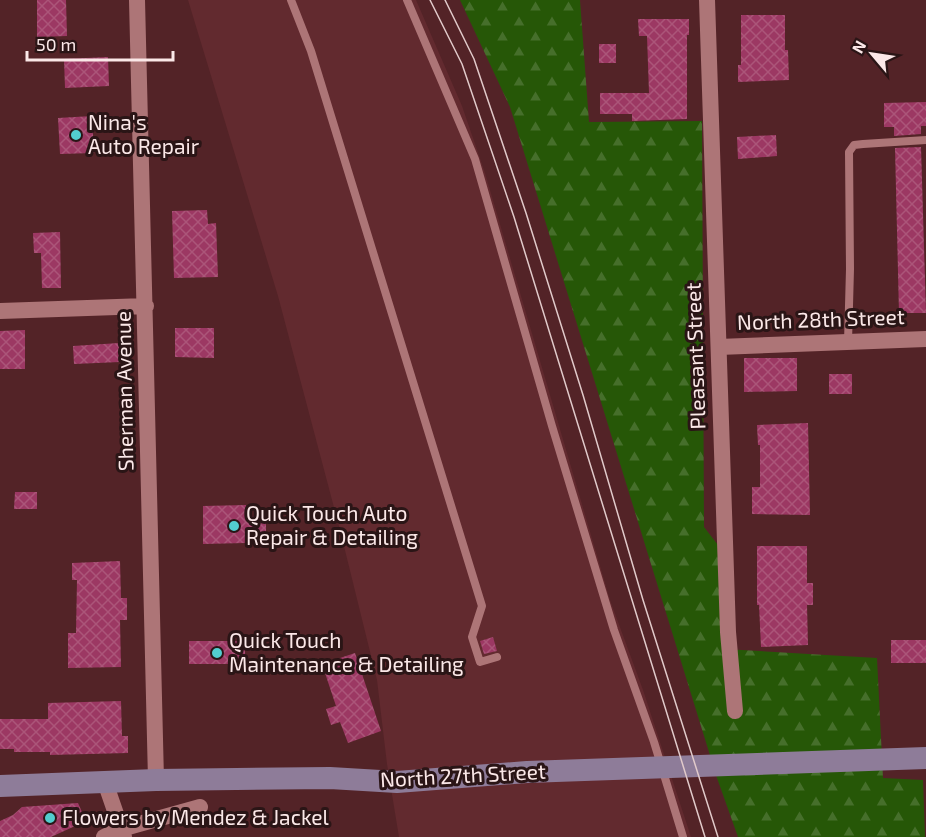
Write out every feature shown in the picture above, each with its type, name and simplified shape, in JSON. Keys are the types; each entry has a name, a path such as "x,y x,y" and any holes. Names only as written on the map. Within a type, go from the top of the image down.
{"main road":[{"name":"North 27th Street","path":"0,786 156,780 330,778 397,782 527,772 926,758"}],"street":[{"name":"Sherman Avenue","path":"137,0 156,780"},
{"name":"Pleasant Street","path":"707,0 728,632 735,711"},
{"path":"0,311 146,306"},
{"name":"North 28th Street","path":"719,347 926,339"},
{"path":"105,782 122,833"},
{"path":"104,837 200,807"}],"lane":[{"path":"291,0 310,51 479,595 482,606 472,637 480,662 497,657"},
{"path":"407,0 475,159 614,630 654,742 683,837"},
{"path":"848,342 849,152 854,145 926,140"}],"shaded area":[{"path":"188,0 416,0 462,106 485,173 610,600 643,690 691,837 399,837 377,680 340,530 278,296"}],"green space":[{"path":"460,0 580,0 589,122 702,121 704,527 718,545 724,649 877,658 883,778 923,780 925,837 738,837 717,778 510,107"}],"building":[{"path":"37,0 66,0 67,36 37,37"},
{"path":"741,15 785,15 785,50 788,50 789,80 738,82 738,65 741,65"},
{"path":"638,19 689,19 687,119 632,121 632,114 600,114 600,93 649,93 647,36 639,36"},
{"path":"599,44 616,44 616,63 599,63"},
{"path":"108,57 109,86 65,88 64,59"},
{"path":"926,102 926,126 921,126 921,134 894,136 894,127 884,127 884,103"},
{"name":"Nina's Auto Repair","path":"92,116 94,153 60,154 58,118"},
{"path":"776,135 777,156 738,159 737,137"},
{"path":"921,147 926,313 899,313 895,148"},
{"path":"207,210 208,224 216,223 218,277 174,278 172,211"},
{"path":"60,232 61,288 42,288 41,253 34,253 33,233"},
{"path":"175,328 214,328 214,358 175,357"},
{"path":"25,330 25,369 0,369 0,331"},
{"path":"119,343 120,362 74,364 73,346"},
{"path":"744,358 797,358 797,391 744,392"},
{"path":"829,374 852,374 852,394 829,394"},
{"path":"808,423 810,515 752,514 752,487 760,487 760,445 758,445 757,425"},
{"path":"15,492 37,492 37,509 14,509"},
{"name":"Quick Touch Auto Repair & Detailing","path":"246,505 246,516 266,516 266,536 246,536 246,543 203,544 203,506"},
{"path":"757,546 807,546 807,583 813,583 813,605 807,605 808,645 761,647 759,605 757,605"},
{"path":"120,561 121,598 127,598 127,620 120,620 121,667 68,668 68,633 76,633 77,580 72,580 72,563"},
{"path":"493,637 497,651 484,654 480,641"},
{"path":"891,640 926,640 926,663 891,663"},
{"name":"Quick Touch Maintenance & Detailing","path":"189,641 245,641 245,664 189,664"},
{"path":"355,653 381,731 348,743 340,722 331,725 326,709 336,706 322,664"},
{"path":"121,701 122,736 128,736 128,753 50,755 50,752 14,752 14,749 0,749 0,719 48,719 48,703"},
{"name":"Flowers by Mendez & Jackel","path":"78,803 86,821 51,837 0,837 0,821 13,815 22,807"}],"tram line":[{"path":"430,0 462,64 514,217 705,837"},
{"path":"445,0 474,59 526,213 583,395 643,600 718,837"}],"place":[{"name":"Nina's Auto Repair","path":"76,135"},
{"name":"Quick Touch Auto Repair & Detailing","path":"234,526"},
{"name":"Quick Touch Maintenance & Detailing","path":"217,653"},
{"name":"Flowers by Mendez & Jackel","path":"50,818"}]}
